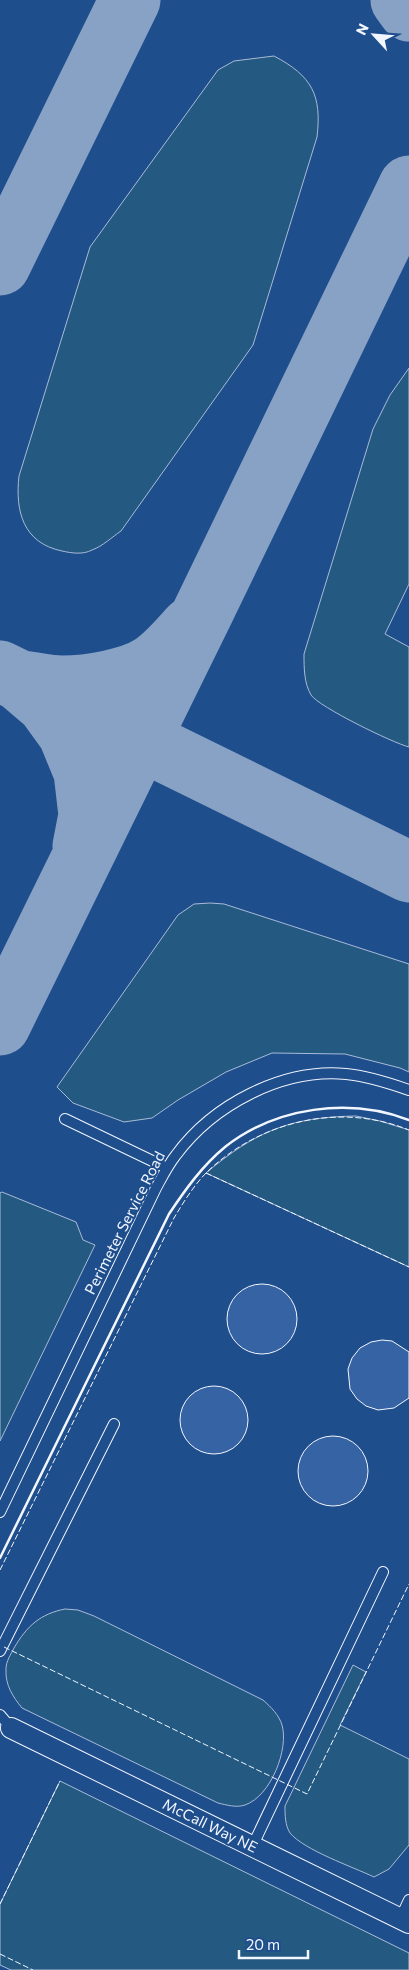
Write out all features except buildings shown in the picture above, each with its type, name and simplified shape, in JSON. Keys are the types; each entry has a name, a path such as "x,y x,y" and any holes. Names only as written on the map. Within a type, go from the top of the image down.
{"street":[{"name":"McCall Way NE","path":"6,1721 252,1847 404,1921"}],"lane":[{"name":"Perimeter Service Road","path":"0,1512 156,1188 175,1155 200,1127 231,1103 265,1087 304,1076 345,1074 386,1082 409,1090"},
{"path":"65,1120 168,1168"},
{"path":"0,1652 114,1424"},
{"path":"252,1847 383,1572"},
{"path":"404,1921 409,1900"}],"shaded area":[{"path":"274,56 297,71 312,88 318,109 317,137 253,345 121,531 100,546 85,553 62,551 49,547 38,541 24,524 19,501 19,476 90,247 218,70 234,61"},
{"path":"409,368 409,584 385,634 409,647 409,747 357,724 317,701 311,695 307,686 304,654 373,429 390,395"},
{"path":"194,904 224,904 409,964 409,1072 345,1054 272,1053 226,1072 178,1100 152,1118 124,1122 73,1103 57,1087 178,915"},
{"path":"356,1116 409,1130 409,1267 206,1173 241,1147 275,1129 312,1119"},
{"path":"2,1192 76,1222 83,1240 95,1245 0,1441 0,1193"},
{"path":"65,1609 78,1610 94,1616 263,1700 279,1718 282,1725 283,1746 276,1771 263,1792 254,1800 242,1806 218,1803 22,1708 8,1685 6,1666 9,1658 29,1627 48,1614"},
{"path":"353,1665 366,1672 340,1725 409,1759 409,1845 389,1869 374,1877 306,1846 290,1833 285,1816 285,1806"},
{"path":"60,1781 409,1953 409,1970 11,1970 0,1965 0,1904"}],"taxiway":[{"path":"0,265 130,0"},
{"path":"401,0 409,11"},
{"path":"0,1025 409,186"},
{"path":"83,846 89,815 84,772 68,733 47,704 20,681 72,686 121,678 152,665 173,647 191,627"},
{"path":"0,671 409,872"}],"fence":[{"path":"0,1570 174,1218 202,1177 228,1154 251,1140 276,1129 302,1121 356,1118 383,1122 409,1130"},
{"path":"206,1173 409,1267"},
{"path":"4,1647 307,1794 409,1584"},
{"path":"0,1904 60,1781"},
{"path":"0,1954 33,1970"}],"wall":[{"path":"0,1558 169,1214 201,1170 225,1147 245,1133 290,1115 314,1110 362,1109 386,1113 409,1120"}]}
